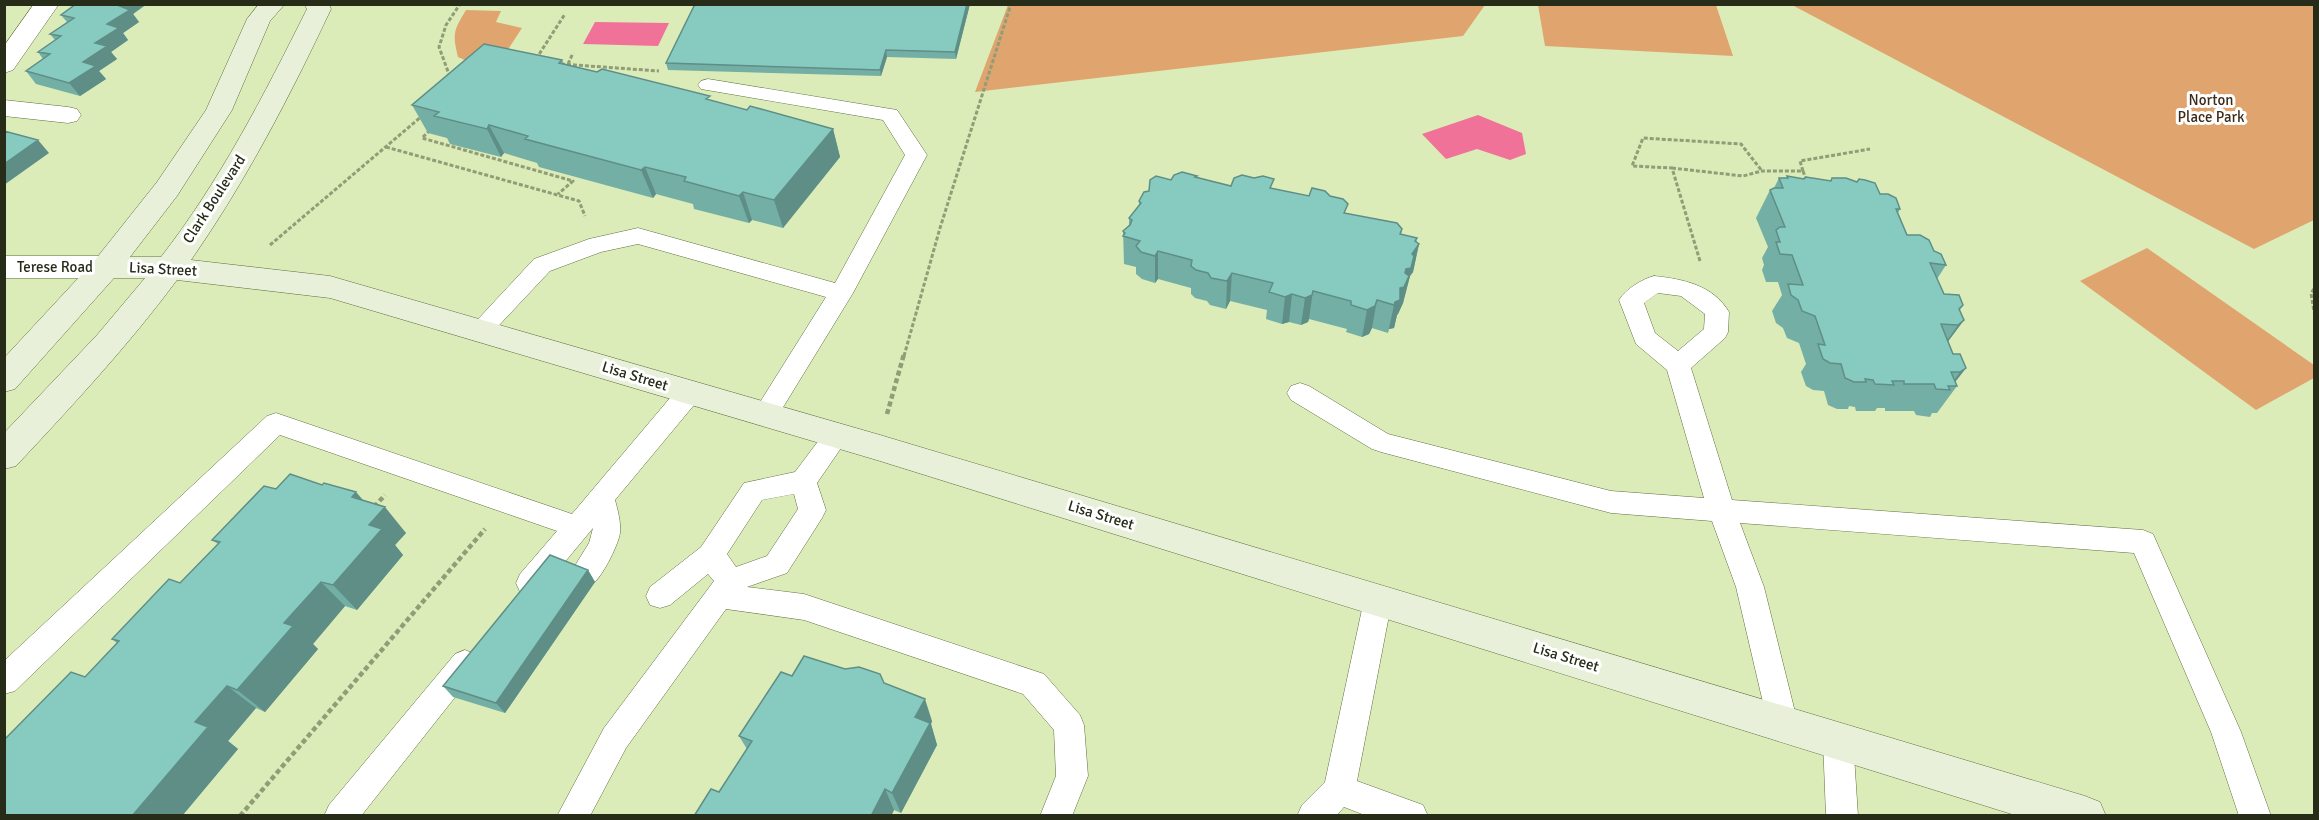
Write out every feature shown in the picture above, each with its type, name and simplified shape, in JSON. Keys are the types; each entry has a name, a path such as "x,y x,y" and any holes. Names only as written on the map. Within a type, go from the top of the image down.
{"street":[{"path":"4,65 47,4"},
{"path":"4,380 106,267 167,189 219,110 259,19 273,4"},
{"name":"Clark Boulevard","path":"4,456 122,327 200,224 270,109 319,9 316,4"},
{"path":"4,108 68,115"},
{"name":"Terese Road","path":"4,267 106,267"},
{"name":"Lisa Street","path":"106,267 168,268 330,287 837,435 2085,816"}],"lane":[{"path":"708,85 890,116 916,155 841,293 765,415"},
{"path":"480,330 542,265 597,244 638,237 841,293"},
{"path":"1678,365 1722,512 1750,587 1784,724"},
{"path":"510,608 690,393"},
{"path":"1300,393 1381,442 1611,502 2143,542 2226,732 2255,816"},
{"path":"4,681 276,423 577,527"},
{"path":"660,596 711,555 753,491 803,481 837,435"},
{"path":"573,816 615,738 724,588 777,565 812,510 803,481"},
{"path":"582,577 596,559 607,536 608,520 601,498"},
{"path":"711,555 724,588"},
{"path":"724,588 804,607 1032,684 1069,724 1072,776 1056,816"},
{"path":"1313,816 1339,790 1378,600"},
{"path":"340,816 480,644"},
{"path":"1838,740 1842,816"},
{"path":"1339,790 1412,816"}],"path":[{"path":"451,78 439,47 446,25 460,4"},
{"path":"880,448 893,386 936,239 1011,4"},
{"path":"539,62 534,62 565,15"},
{"path":"568,64 573,53"},
{"path":"558,63 658,71"},
{"path":"615,76 623,69"},
{"path":"236,275 431,109"},
{"path":"430,130 422,138 573,181 558,194"},
{"path":"1762,171 1741,144 1643,138 1632,166 1743,176 1762,171 1803,171"},
{"path":"386,147 579,201 597,244"},
{"path":"1811,192 1800,161 1870,149"},
{"path":"1672,168 1702,266"},
{"path":"2314,289 2311,293 2314,312"},
{"path":"240,816 507,503"}],"green space":[{"path":"1008,4 1485,5 1463,36 975,92"},
{"path":"1538,5 1716,5 1733,56 1545,46"},
{"name":"Norton Place Park","path":"1792,5 2314,5 2314,220 2254,249"},
{"path":"466,10 501,11 496,22 522,28 507,51 467,61 458,57 455,42 457,27"},
{"path":"2147,248 2314,365 2314,378 2256,410 2080,281"}],"shaded area":[{"path":"595,22 669,23 658,46 583,44"},
{"path":"1478,115 1522,133 1526,154 1510,160 1477,149 1446,159 1422,134"}],"building":[{"path":"76,4 118,4 130,10 107,24 119,28 95,43 107,46 83,62 96,66 69,83 26,71 50,54 38,52 61,36 50,34 74,18 61,15"},
{"path":"695,4 967,4 955,52 886,50 880,70 666,63"},
{"path":"484,44 562,60 559,63 597,72 602,69 710,96 706,99 747,110 750,106 833,129 774,200 743,192 739,196 684,181 686,177 645,167 641,170 525,139 528,136 489,125 487,129 434,116 439,112 412,105"},
{"path":"4,131 38,140 4,164"},
{"path":"1182,172 1231,186 1234,178 1242,175 1254,178 1263,176 1274,179 1270,188 1309,196 1312,188 1325,191 1330,196 1343,199 1348,204 1344,213 1397,223 1402,229 1400,234 1417,238 1415,241 1419,244 1412,254 1414,256 1411,268 1406,269 1405,273 1409,276 1404,287 1400,288 1400,300 1394,305 1377,300 1375,306 1367,310 1351,305 1351,301 1313,291 1312,295 1305,298 1292,294 1285,297 1269,292 1273,283 1232,273 1227,281 1211,278 1208,273 1191,266 1192,260 1158,251 1155,256 1141,252 1136,246 1140,241 1123,236 1125,233 1123,231 1132,220 1129,218 1141,203 1139,201 1144,192 1149,191 1150,180 1156,176 1171,180 1174,175"},
{"path":"1787,176 1831,181 1832,178 1846,178 1857,182 1859,179 1865,180 1875,183 1880,194 1888,194 1896,198 1900,209 1896,209 1907,235 1920,235 1929,240 1934,251 1941,254 1946,265 1930,263 1944,294 1959,295 1963,305 1959,309 1964,320 1958,325 1941,324 1953,354 1960,354 1966,368 1960,372 1951,372 1957,386 1948,386 1950,390 1936,389 1934,384 1904,384 1904,381 1892,381 1894,385 1875,384 1873,380 1865,379 1866,382 1854,382 1845,378 1841,364 1830,363 1823,359 1818,344 1825,345 1815,316 1802,311 1798,300 1791,295 1788,284 1803,285 1792,255 1780,254 1776,242 1780,242 1776,230 1785,227 1770,190 1783,188 1779,178 1788,178"},
{"path":"290,474 322,485 324,483 356,492 352,497 385,507 369,525 382,529 333,585 321,582 284,623 293,626 237,690 227,686 195,722 208,727 132,816 4,816 4,740 71,672 85,677 119,641 112,639 169,579 180,583 220,542 212,540 264,486 276,489"},
{"path":"550,555 588,570 496,703 443,686"},
{"path":"804,656 845,669 859,667 880,674 884,683 925,699 915,717 930,723 892,793 885,789 871,816 694,816 711,789 719,792 752,741 739,736 781,672 792,676"}]}
